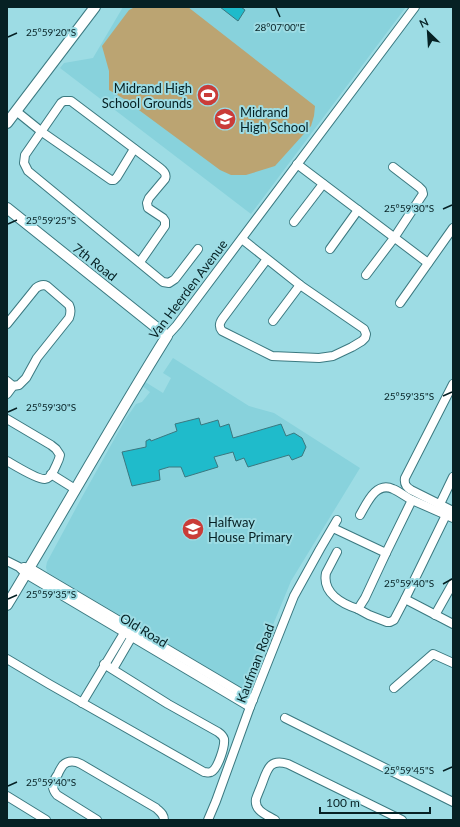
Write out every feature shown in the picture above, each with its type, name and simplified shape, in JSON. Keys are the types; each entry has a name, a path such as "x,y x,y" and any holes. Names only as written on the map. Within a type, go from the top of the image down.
{"street":[{"path":"7,123 94,7"},
{"name":"Van Heerden Avenue","path":"7,605 25,569 167,336 177,326 415,7"},
{"path":"140,262 165,226 165,221 163,218 148,208 146,203 166,177 165,174 160,168 71,101 64,101 61,103 25,155 24,163 28,171 163,282 169,283 175,279 198,250"},
{"path":"16,111 42,132 112,180 117,177 134,149"},
{"path":"297,164 428,263"},
{"path":"366,275 394,238 423,194 419,187 393,167"},
{"path":"294,222 323,184"},
{"name":"7th Road","path":"7,208 167,336"},
{"path":"330,249 358,210"},
{"path":"400,303 453,228"},
{"path":"242,239 300,285 364,329 366,331 364,339 342,352 326,358 276,356 266,353 222,331 220,324 223,318 267,259"},
{"path":"7,324 36,288 41,285 47,286 69,305 70,308 69,318 37,358 26,378 19,385 10,384 7,394"},
{"path":"273,321 300,285"},
{"path":"453,384 404,482 408,489 453,510"},
{"path":"7,420 56,449 59,452 60,458 51,474 46,479 40,478 7,461"},
{"path":"51,474 75,489"},
{"path":"440,504 453,477"},
{"path":"337,552 325,577 329,591 336,599 344,604 388,622 394,620 449,517 412,500 394,489 382,487 374,493 360,515"},
{"path":"358,609 365,598 412,500"},
{"name":"Kaufman Road","path":"208,820 294,596 337,520"},
{"path":"333,528 386,552"},
{"name":"Old Road","path":"7,561 25,569 252,704"},
{"path":"435,615 453,583"},
{"path":"405,599 453,624"},
{"path":"82,703 126,629"},
{"path":"113,669 134,634"},
{"path":"394,688 432,654 453,663"},
{"path":"7,659 204,772 213,771 218,763 224,745 223,738 220,734 104,664"},
{"path":"284,718 453,802"},
{"path":"96,820 54,791 52,787 54,780 63,765 74,761 87,767 156,808 164,816 164,820"},
{"path":"275,820 261,812 255,804 268,768 276,762 288,764 402,820"},
{"path":"7,796 46,820"}],"shaded area":[{"name":"Midrand High School","path":"123,7 406,7 251,214 60,68 64,63 93,58"},
{"name":"Midrand High School Grounds","path":"135,7 188,7 315,106 311,126 275,166 246,175 231,175 220,170 124,99 109,90 109,71 102,46 129,10"},
{"name":"Halfway House Primary","path":"173,358 249,406 274,413 360,468 291,581 248,686 242,688 47,572 47,562 125,420 136,404 142,402 150,392 140,384 142,380 163,393 171,378 163,373"}],"building":[{"path":"220,7 241,7 245,10 238,21"},
{"path":"199,418 201,425 218,420 220,427 229,424 233,438 281,424 286,436 294,433 302,438 306,447 302,456 292,460 289,455 248,467 244,458 236,461 233,452 214,457 218,467 185,477 181,467 169,467 159,470 160,480 132,486 122,452 146,447 146,441 150,439 151,441 177,431 175,424"}],"place":[{"name":"Midrand High School Grounds","path":"208,95"},
{"name":"Midrand High School","path":"225,119"},
{"name":"Halfway House Primary","path":"193,529"}]}
